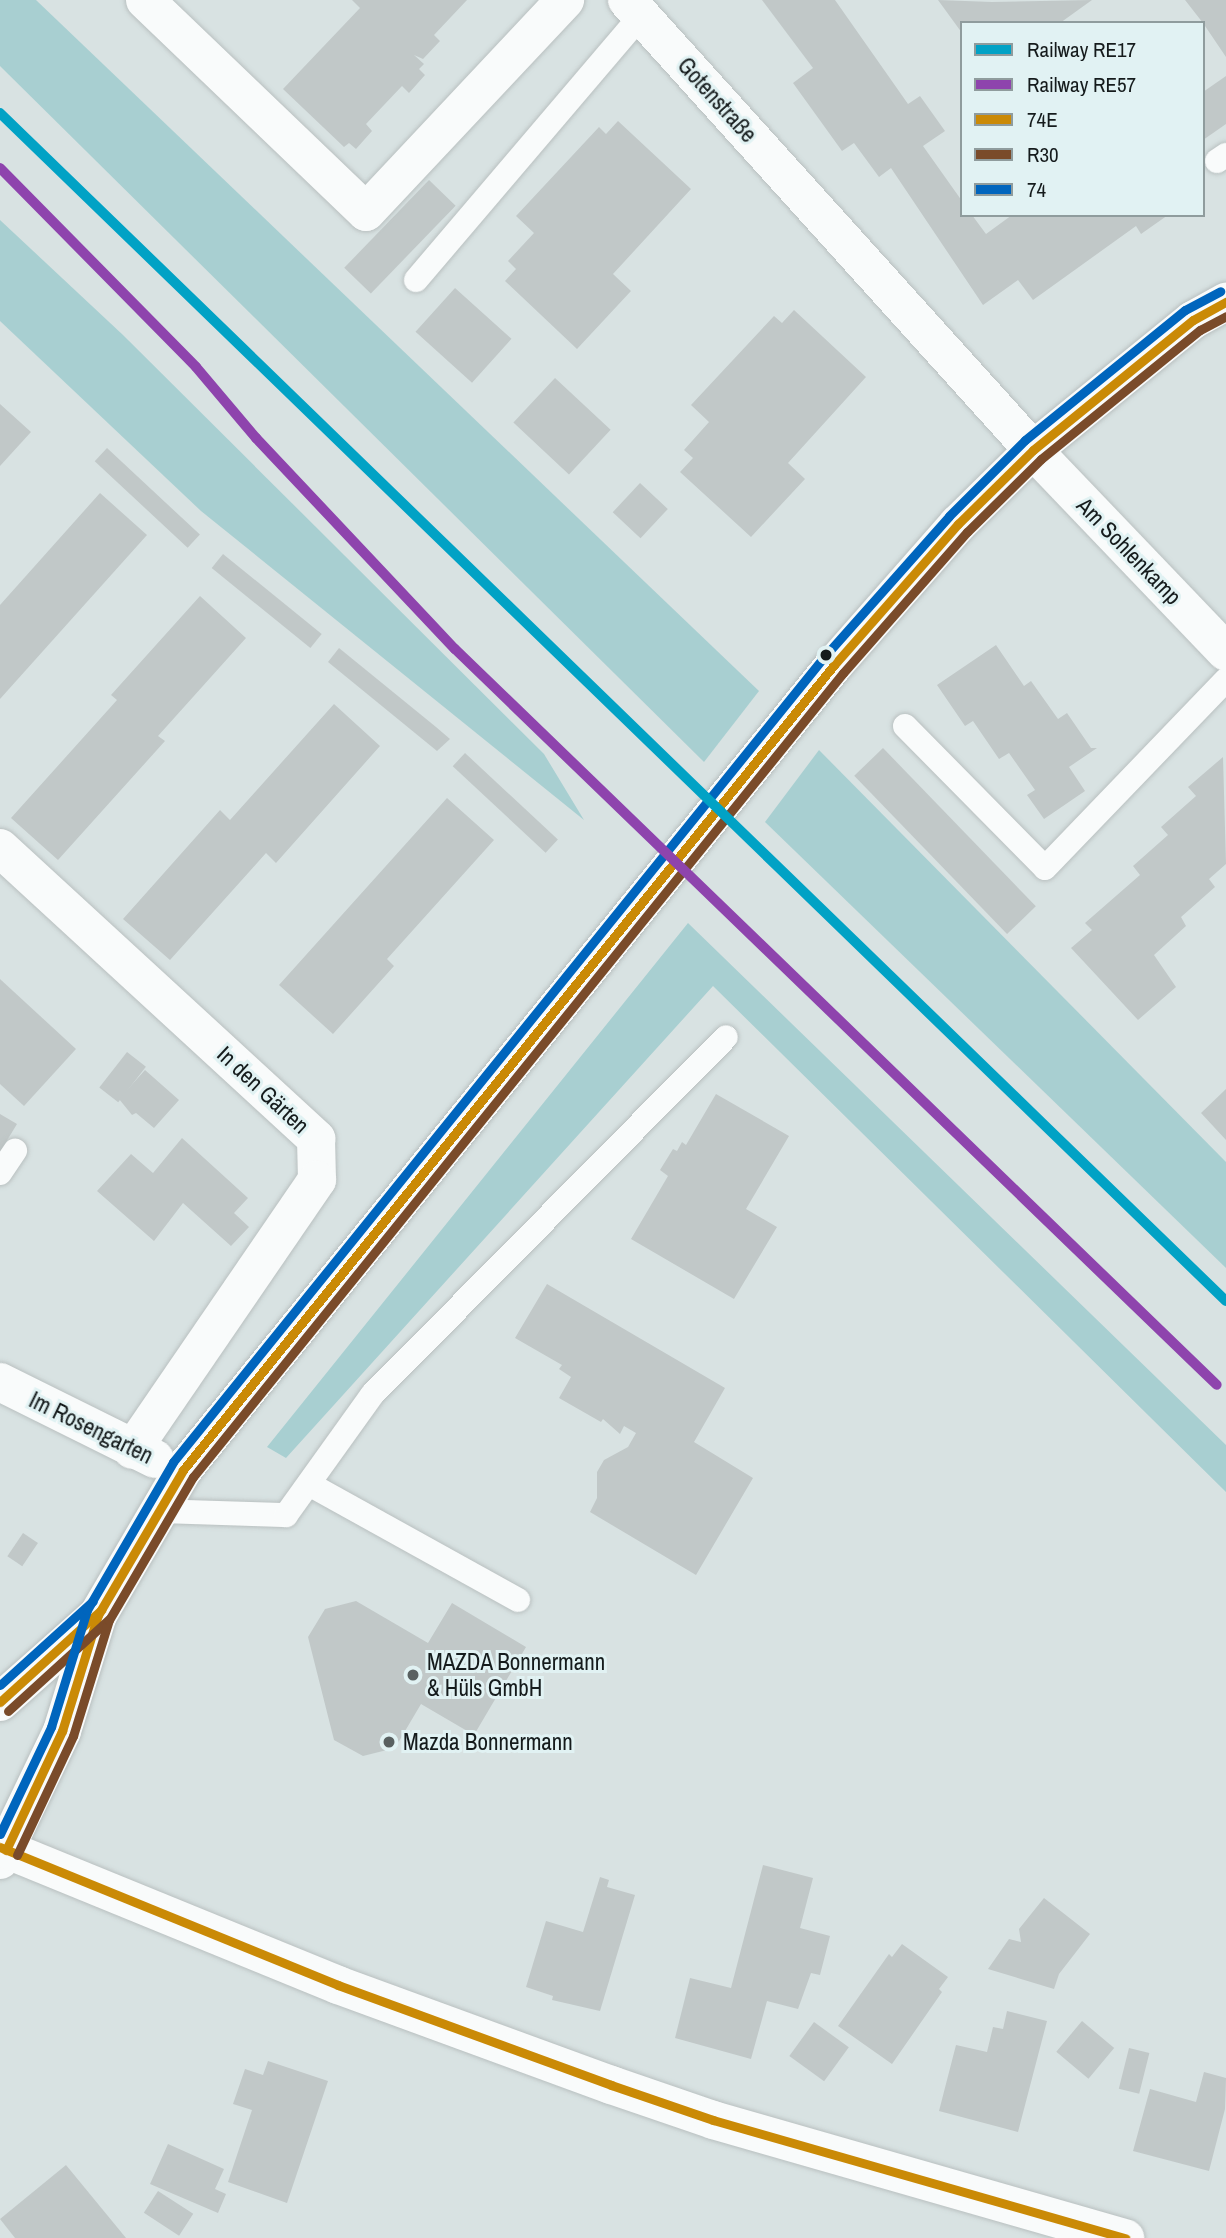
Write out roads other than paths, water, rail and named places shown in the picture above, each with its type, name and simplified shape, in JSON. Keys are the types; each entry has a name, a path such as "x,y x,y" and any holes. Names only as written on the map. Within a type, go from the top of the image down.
{"street":[{"path":"145,0 366,212 565,0"},
{"name":"Gotenstraße","path":"641,5 1032,450"},
{"path":"1125,2238 713,2120 338,1985 2,1853 61,1731 98,1615 183,1470 834,665 958,524 1032,450 1193,320 1226,302"},
{"name":"Am Sohlenkamp","path":"1032,450 1226,652"},
{"name":"In den Gärten","path":"0,848 316,1139 317,1180 132,1450"},
{"name":"Im Rosengarten","path":"0,1382 132,1450 183,1470"},
{"path":"0,1702 98,1615"}],"lane":[{"path":"416,280 641,5"},
{"path":"905,726 1045,868 1226,680"},
{"path":"158,1511 286,1516 372,1395 726,1037"},
{"path":"0,1173 15,1152"},
{"path":"309,1484 518,1600"}],"rail line":[{"name":"RE17","path":"0,113 1226,1301"},
{"name":"RE57","path":"0,168 196,367 256,438 455,649 1217,1385"}],"place":[{"name":"MAZDA Bonnermann & Hüls GmbH","path":"413,1675"},
{"name":"Mazda Bonnermann","path":"389,1742"}]}
